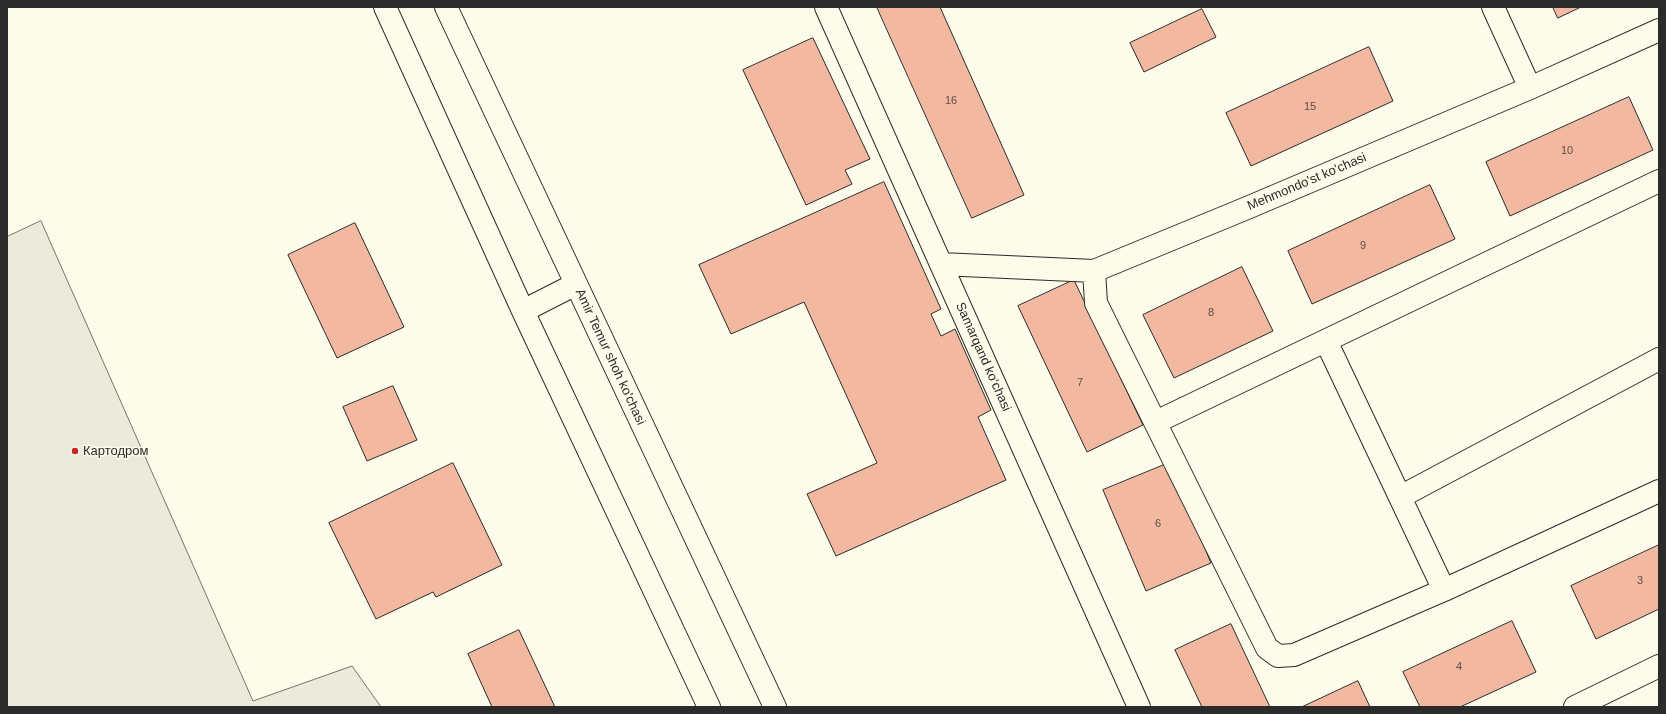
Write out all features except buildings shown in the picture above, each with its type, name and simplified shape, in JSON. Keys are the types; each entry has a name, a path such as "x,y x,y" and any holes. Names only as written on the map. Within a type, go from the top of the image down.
{"main road":[{"path":"385,7 523,311 710,707"},
{"name":"Amir Temur shoh ko'chasi","path":"446,7 775,707"},
{"name":"Samarqand ko‘chasi","path":"826,7 1139,707"},
{"path":"1493,7 1530,88"},
{"name":"Mehmondo'st ko'chasi","path":"942,264 1094,271 1530,88 1659,30"},
{"path":"1156,422 1659,181"},
{"path":"1094,271 1096,303 1267,648 1278,656 1294,655 1444,590 1659,491"},
{"path":"523,311 576,284"},
{"path":"1326,341 1444,590"},
{"path":"1400,497 1659,358"},
{"path":"1575,707 1659,666"}],"shaded area":[{"name":"Картодром","path":"41,221 253,701 352,666 381,707 7,707 7,237"}],"place":[{"name":"Картодром","path":"75,451"}]}
